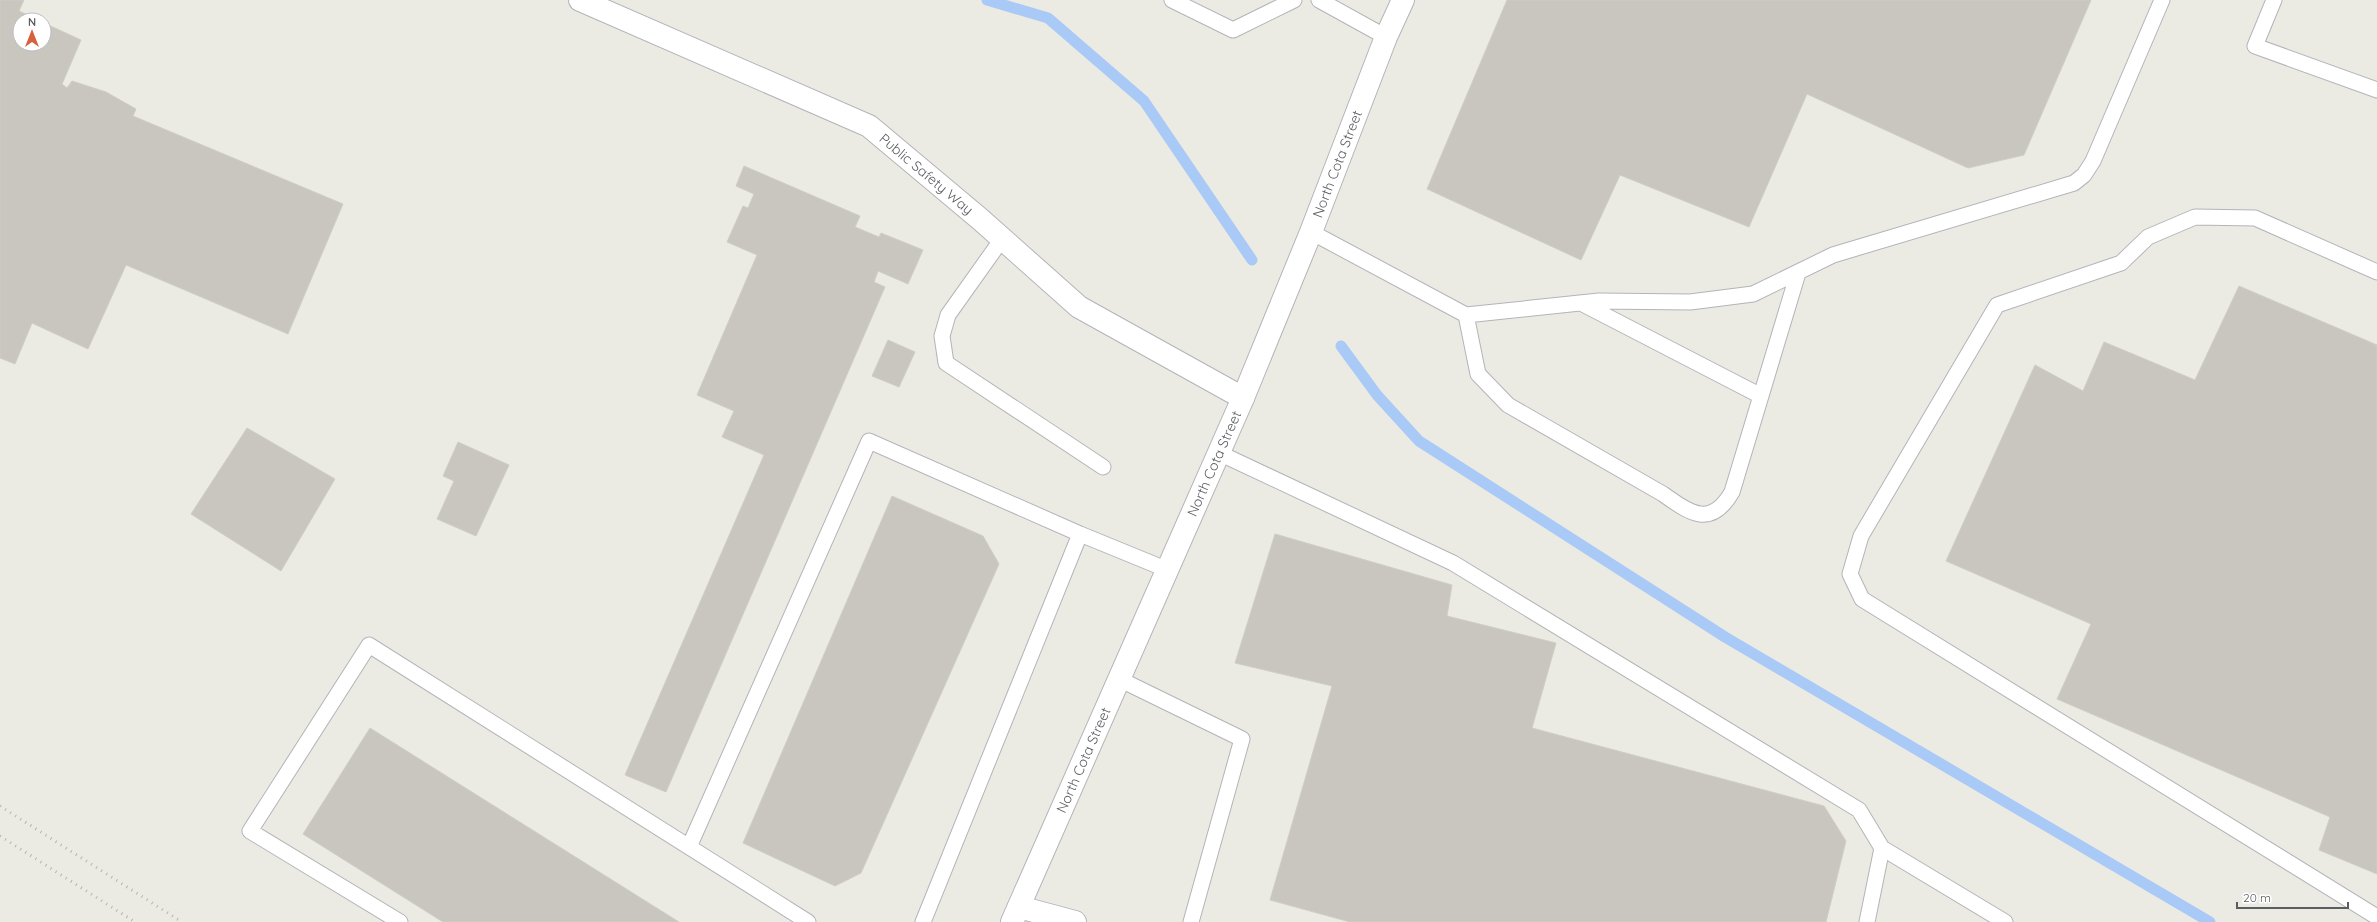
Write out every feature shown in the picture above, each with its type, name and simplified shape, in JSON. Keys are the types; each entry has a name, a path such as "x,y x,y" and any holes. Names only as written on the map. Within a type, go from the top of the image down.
{"street":[{"name":"Public Safety Way","path":"580,0 869,126 1002,239 1079,307 1243,398"},
{"name":"North Cota Street","path":"1015,915 1243,398 1311,232 1386,37 1403,0"},
{"path":"1015,915 1075,922"}],"lane":[{"path":"1172,0 1232,30 1294,0"},
{"path":"1319,0 1386,37"},
{"path":"1311,232 1466,315 1599,301 1690,302 1753,294 1833,255 2074,183 2084,175 2093,161 2162,0"},
{"path":"2274,0 2254,46 2377,90"},
{"path":"2377,272 2254,218 2195,217 2148,237 2121,263 1997,305 1861,536 1850,574 1862,599 2377,917"},
{"path":"1002,239 948,315 942,336 946,363 1103,467"},
{"path":"1466,315 1478,374 1508,405 1695,513 1712,514 1724,506 1732,492 1798,273"},
{"path":"1581,303 1761,396"},
{"path":"689,847 868,441 1080,534 1168,570"},
{"path":"1219,453 1453,563 1859,810 1882,848 2005,922"},
{"path":"923,922 1080,534"},
{"path":"400,922 250,831 369,645 808,922"},
{"path":"1119,679 1242,739 1191,922"},
{"path":"1867,922 1882,848"}],"building":[{"path":"0,0 24,0 19,11 21,12 12,12 12,52 52,52 52,27 81,40 62,84 67,88 72,81 106,92 136,109 133,116 343,204 288,334 126,265 88,349 32,323 15,364 0,358"},
{"path":"1507,0 2091,0 2024,155 1968,168 1807,94 1749,227 1620,175 1581,260 1427,189"},
{"path":"744,166 860,216 855,227 879,237 881,233 923,250 908,284 878,271 874,282 885,287 666,792 625,775 764,455 722,437 734,411 697,395 757,255 727,242 743,206 748,208 754,194 736,186"},
{"path":"2239,286 2377,345 2377,874 2319,850 2330,817 2057,699 2091,624 1946,561 2035,365 2083,391 2104,342 2195,380"},
{"path":"888,340 915,352 899,387 872,376"},
{"path":"247,428 335,479 281,571 191,514"},
{"path":"458,442 509,465 476,536 437,519 454,481 443,476"},
{"path":"892,496 983,536 999,564 861,873 835,886 743,843"},
{"path":"1275,534 1452,585 1447,616 1556,643 1532,728 1824,806 1846,841 1826,922 1350,922 1270,900 1332,686 1235,663"},
{"path":"370,728 679,922 443,922 303,834"}],"waterway":[{"path":"987,0 1048,18 1144,101 1252,260"},
{"path":"1341,346 1377,395 1419,441 1725,637 2210,922"}],"railway":[{"path":"0,806 182,922"},
{"path":"0,836 135,922"}]}
